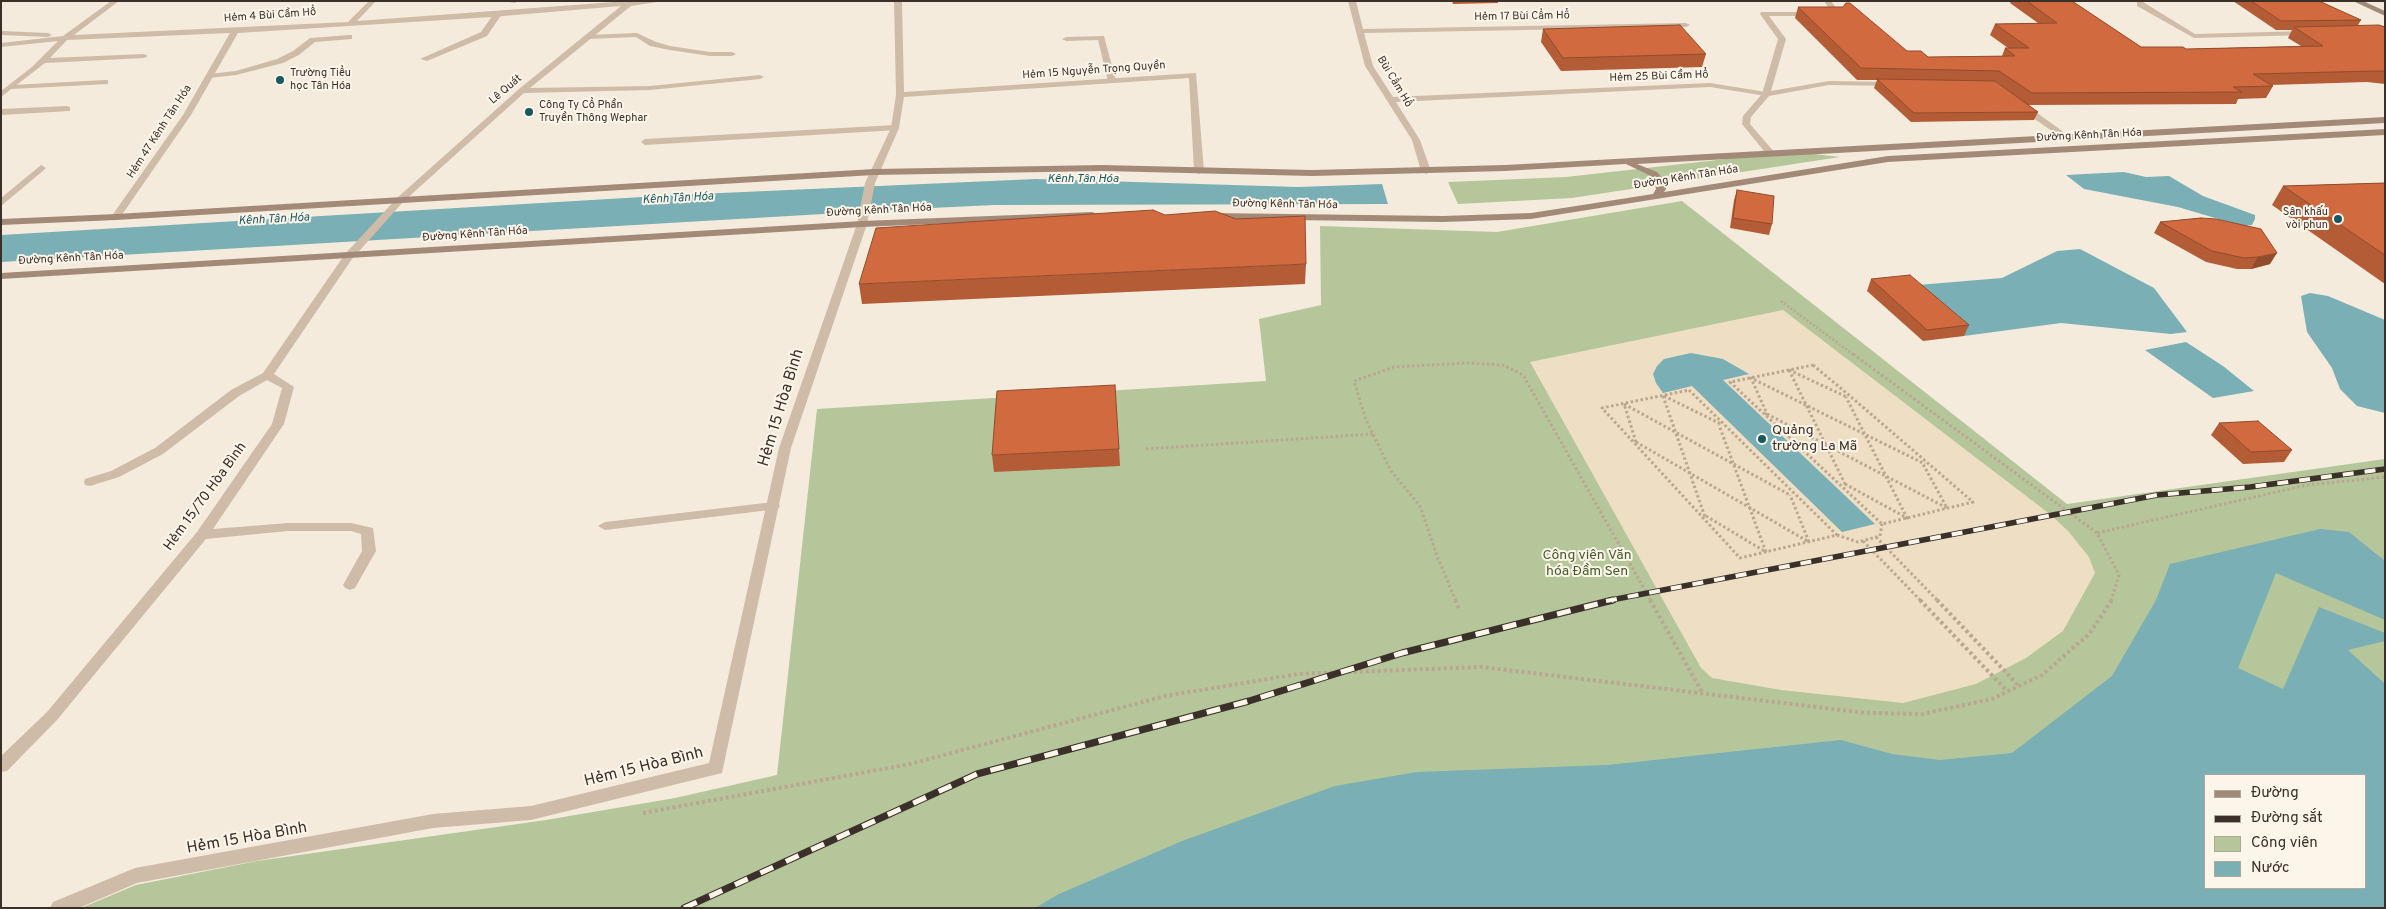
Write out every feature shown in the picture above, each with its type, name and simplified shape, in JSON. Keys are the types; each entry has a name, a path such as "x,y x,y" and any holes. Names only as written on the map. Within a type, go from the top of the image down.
{"street":[{"path":"1,95 43,61 65,38 116,1"},
{"path":"352,22 372,1"},
{"path":"504,1 515,1"},
{"name":"Hẻm 4 Bùi Cầm Hổ","path":"1,44 65,38 235,31 498,14 661,1"},
{"name":"Hẻm 15 Hòa Bình","path":"58,908 135,876 289,850 433,821 531,813 716,768 785,448 863,219 870,183 895,128 900,95 898,1"},
{"name":"Bùi Cẩm Hổ","path":"1352,1 1369,66 1416,140 1426,171"},
{"path":"1827,1 1837,14 1828,14"},
{"path":"2356,1 2385,14"},
{"name":"Lê Quát","path":"349,256 357,244 386,212 522,91 631,2"},
{"path":"2140,4 2194,36 2318,33"},
{"path":"424,59 484,34 498,14"},
{"path":"1771,154 1746,124 1747,116 1762,101 1766,94 1782,39 1764,14 1819,14"},
{"name":"Hẻm 17 Bùi Cẩm Hổ","path":"1359,32 1686,25"},
{"name":"Hẻm 47 Kênh Tân Hóa","path":"116,217 188,115 235,31"},
{"path":"1,33 42,33 53,36 56,40"},
{"path":"588,37 637,34 653,44 670,48 710,54 732,54"},
{"path":"209,76 236,73 280,61 296,53 313,40 349,37"},
{"path":"1066,39 1101,38 1112,81"},
{"path":"43,61 144,56"},
{"name":"Hẻm 15 Nguyễn Trọng Quyền","path":"900,95 1193,76 1199,171"},
{"path":"522,91 650,88 760,77"},
{"path":"12,87 105,82"},
{"name":"Hẻm 25 Bùi Cầm Hổ","path":"1392,100 1710,85 1766,94 1829,83 1897,84"},
{"path":"2016,102 2068,138"},
{"path":"1,112 68,109"},
{"name":"Đường Kênh Tân Hóa","path":"1,222 116,217 874,172 985,169 1312,173 1426,171 1624,162 2385,120"},
{"path":"645,142 895,128"},
{"name":"Đường Kênh Tân Hóa","path":"1201,216 1443,219 1531,216 1888,159 2385,132"},
{"path":"1624,162 1654,174 1660,180 1661,188 1657,195"},
{"path":"1,202 41,168"},
{"name":"Đường Kênh Tân Hóa","path":"1,276 349,256 863,219 1104,215"},
{"path":"90,482 115,474 159,451 235,393 267,375 349,256"},
{"name":"Hẻm 15/70 Hòa Bình","path":"1,766 52,716 202,535 278,424 288,387 267,375"},
{"path":"605,526 773,506"},
{"path":"202,535 288,527 351,527 368,531 369,550 350,585"}],"path":[{"path":"639,813 910,764 1165,696 1298,674 1482,667 1702,692 1867,714 1922,714 1992,699 2042,675 2089,634 2113,598 2119,575 2097,533 1781,301"},
{"path":"1460,611 1436,556 1420,506 1391,470 1373,434 1354,381 1394,367 1468,363 1504,364 1523,375 1702,692"},
{"path":"1813,365 1848,397 1973,502 1882,524 1842,485 1730,382 1813,365"},
{"path":"1789,370 1848,397 1907,518"},
{"path":"1789,370 1825,444 1842,485 1907,518"},
{"path":"1751,378 1923,464 1947,508"},
{"path":"1751,378 1766,414 1947,508"},
{"path":"1836,535 1740,558 1602,408 1689,390 1721,424 1836,535 1858,542 1880,536 1882,524"},
{"path":"1663,396 1721,424 1766,552"},
{"path":"1663,396 1692,474 1704,517 1766,552"},
{"path":"1624,404 1790,495 1810,542"},
{"path":"1624,404 1635,442 1810,542"},
{"path":"1146,449 1373,434"},
{"path":"1923,464 1928,463"},
{"path":"2097,533 2307,485 2385,477"},
{"path":"1790,495 1795,494"},
{"path":"1876,537 2019,686"},
{"path":"1863,540 2007,691"}],"green space":[{"path":"1806,153 1840,157 1572,198 1458,204 1448,182 1566,177 1771,154"},
{"name":"Công viên Văn hóa Đầm Sen","path":"1682,201 2067,504 2385,459 2385,908 81,908 136,885 257,861 546,820 675,798 777,775 817,409 1266,381 1259,319 1321,305 1320,226 1497,232"}],"shaded area":[{"name":"Quảng trường La Mã","path":"1783,310 2051,515 2069,532 2089,557 2095,573 2063,631 2026,658 1976,684 1903,703 1781,690 1712,678 1701,668 1530,362"}],"water":[{"path":"2124,172 2146,177 2169,176 2203,196 2255,215 2255,219 2252,225 2242,226 2178,207 2084,189 2066,175"},
{"name":"Kênh Tân Hóa","path":"1036,179 1298,187 1382,184 1388,204 995,205 1,262 1,235 676,195"},
{"path":"2080,249 2154,288 2187,332 2171,334 2061,323 1964,336 1906,286 2002,278 2057,251"},
{"path":"2310,293 2328,296 2385,320 2385,413 2357,406 2340,389 2332,368 2307,332 2301,296"},
{"path":"2186,342 2223,366 2254,391 2213,398 2145,350"},
{"path":"1691,353 1723,359 1749,374 1723,380 1875,524 1842,532 1692,386 1663,393 1656,383 1653,374 1657,366 1664,359"},
{"path":"2320,529 2349,532 2385,561 2385,620 2276,573 2238,668 2283,689 2319,607 2385,633 2385,641 2348,650 2385,684 2385,908 1035,908 1059,894 1182,841 1335,786 1417,772 1607,765 1841,740 1892,754 1940,760 2012,753 2112,676 2156,600 2170,564"}],"building":[{"path":"2027,1 2072,1 2141,47 2183,47 2186,49 2323,46 2294,27 2379,25 2385,27 2385,71 2253,74 2273,86 2233,87 2242,92 2032,93 1999,71 1861,68 1798,7 1843,7 1846,3 1850,3 1907,51 1921,51 1928,57 2015,56 2005,48 2029,48 1995,24 2057,23"},
{"path":"2251,1 2319,1 2361,20 2281,21"},
{"path":"1680,25 1706,54 1563,58 1543,29"},
{"path":"1877,79 1995,81 2038,112 1914,113"},
{"path":"2385,183 2385,255 2283,186"},
{"path":"1737,190 1774,196 1772,224 1733,218"},
{"path":"1153,210 1165,215 1215,211 1236,219 1305,216 1306,264 859,284 876,228"},
{"path":"2201,218 2216,219 2261,229 2277,253 2244,258 2212,251 2160,222"},
{"path":"1910,275 1969,325 1927,330 1871,279"},
{"path":"1115,385 1119,449 992,455 997,391"},
{"path":"2258,421 2292,450 2251,452 2219,423"}],"railway":[{"path":"1606,601 2157,495 2250,487 2385,469"},
{"path":"684,908 977,774 1249,701 1402,653 1613,600"}],"place":[{"name":"Trường Tiểu học Tân Hóa","path":"280,80"},
{"name":"Công Ty Cổ Phần Truyền Thông Wephar","path":"529,112"},
{"name":"Sân khấu vòi phun","path":"2338,219"},
{"name":"Quảng trường La Mã","path":"1762,439"}]}
